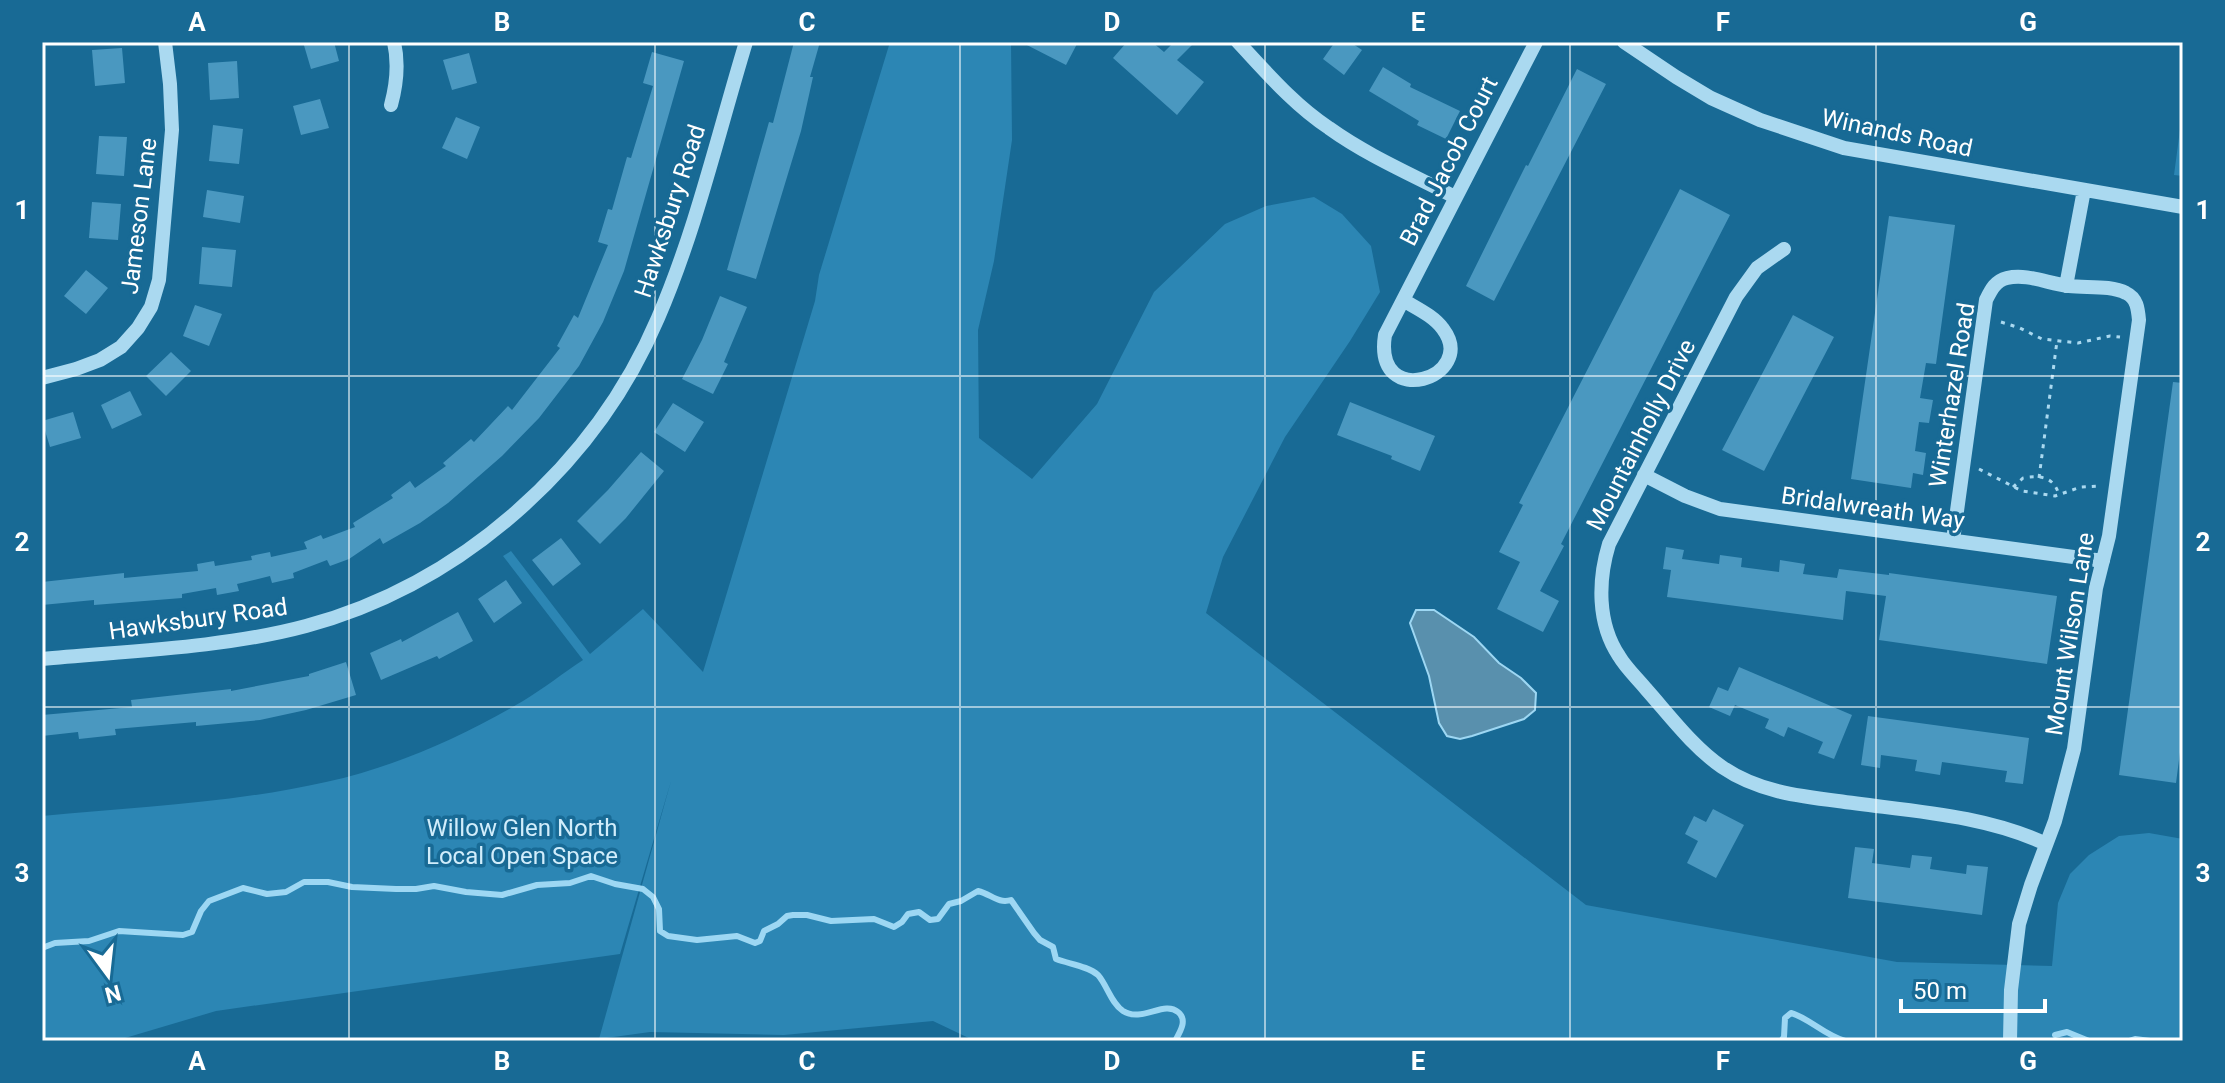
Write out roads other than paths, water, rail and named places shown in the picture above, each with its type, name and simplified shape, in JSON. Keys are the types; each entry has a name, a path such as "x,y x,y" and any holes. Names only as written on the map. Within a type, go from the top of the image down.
{"street":[{"name":"Jameson Lane","path":"42,378 100,360 121,347 151,307 159,280 172,130 165,42"},
{"path":"391,105 397,84 394,42"},
{"name":"Hawksbury Road","path":"42,659 254,638 356,611 448,563 529,501 566,464 599,423 657,322 681,263 746,42"},
{"path":"1238,42 1301,106 1328,128 1455,197"},
{"name":"Brad Jacob Court","path":"1403,300 1443,328 1450,346 1449,355 1438,373 1415,382 1390,370 1384,359 1385,335 1455,197 1536,42"},
{"name":"Winands Road","path":"1624,42 1711,98 1760,120 1844,148 2183,207"},
{"path":"2066,286 2084,190"},
{"name":"Mountainholly Drive","path":"1784,249 1757,268 1736,297 1609,544 1601,584 1604,620 1618,655 1698,746 1721,767 1765,789 1985,823 2016,831 2046,844"},
{"name":"Winterhazel Road","path":"1953,540 1986,300 1998,282 2008,278 2020,277 2066,286"},
{"name":"Mount Wilson Lane","path":"2010,1041 2011,990 2019,924 2066,784 2074,749 2096,588 2109,536 2139,320 2138,307 2133,298 2117,290 2066,286"},
{"name":"Bridalwreath Way","path":"1644,475 1685,496 1720,509 2103,561"}],"waterway":[{"path":"42,948 55,943 89,941 119,931 183,935 192,932 209,901 243,888 267,894 286,892 304,882 396,889 434,886 502,895 537,885 570,883 591,876 643,889 653,897 659,909 660,931 668,936 697,940 737,936 755,943 760,941 764,931 787,916 807,915 831,921 874,919 894,927 908,914 919,912 930,920 938,919 949,904 978,891 998,900 1011,900 1040,940 1053,947 1056,959 1084,967 1098,975 1123,1011 1138,1015 1166,1008 1178,1012 1183,1022 1175,1041"},
{"path":"1781,1041 1785,1018 1791,1013 1845,1041"},
{"path":"2055,1035 2067,1032 2089,1041"},
{"path":"2129,1041 2150,1041"}],"park label":[{"name":"Willow Glen North Local Open Space","path":"522,842"}]}
